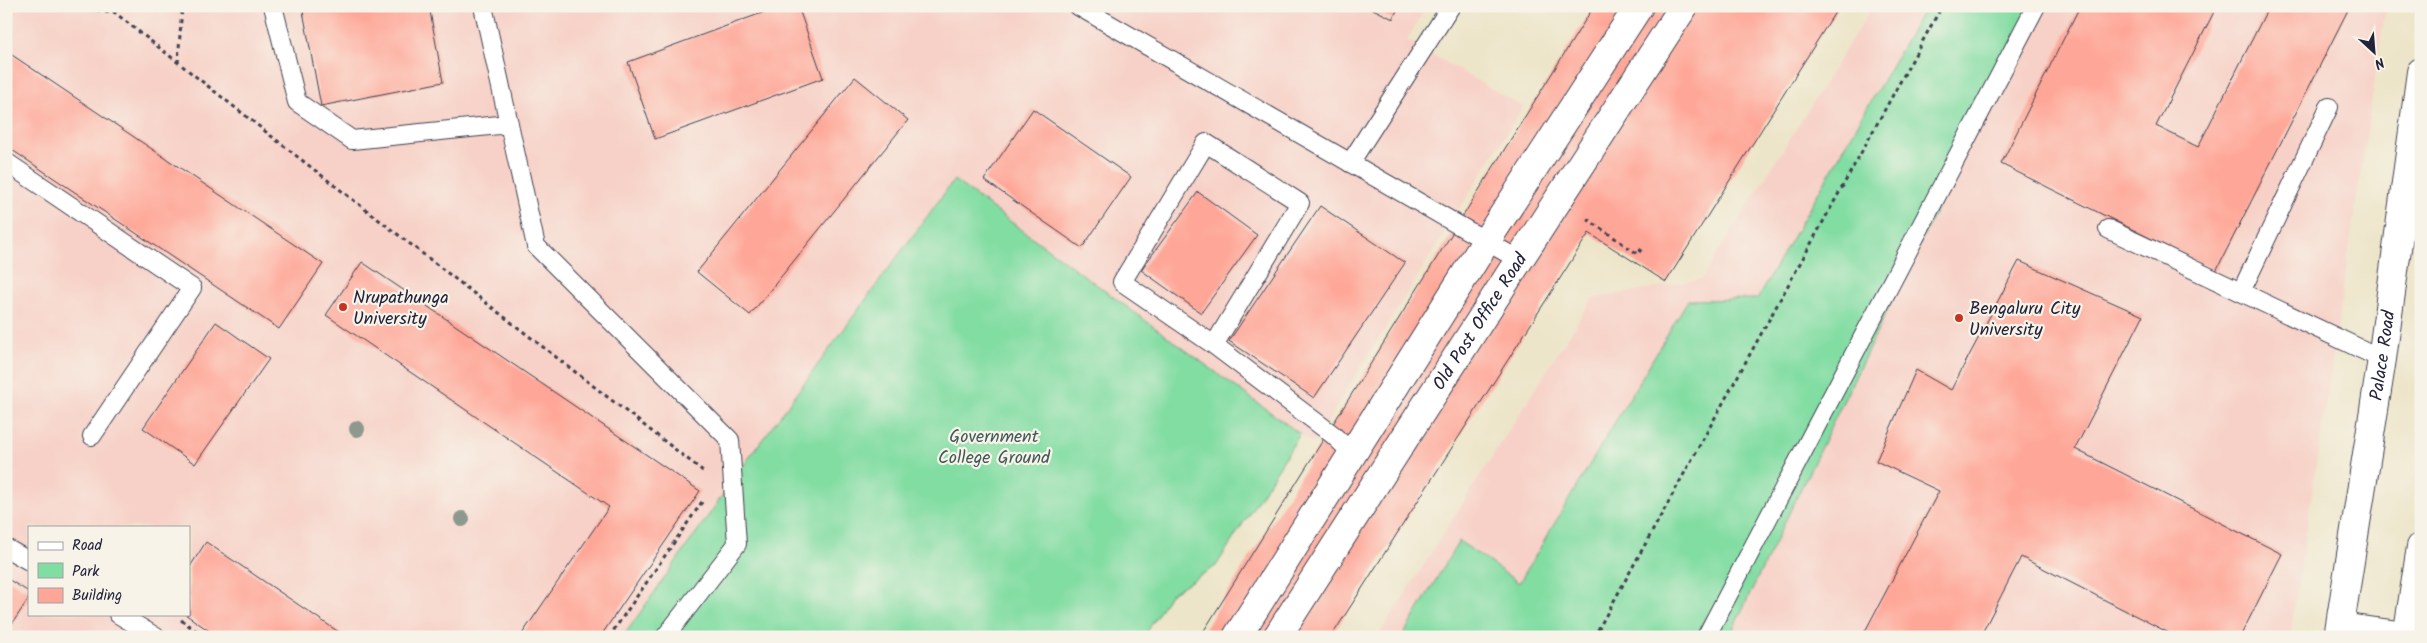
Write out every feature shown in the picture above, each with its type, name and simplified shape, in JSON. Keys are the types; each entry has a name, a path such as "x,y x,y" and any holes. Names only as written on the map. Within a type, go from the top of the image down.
{"street":[{"name":"Old Post Office Road","path":"1237,637 1485,242 1639,6"},
{"name":"Old Post Office Road","path":"1277,637 1684,6"},
{"name":"Palace Road","path":"2339,632 2382,359 2421,72"},
{"path":"2339,632 2409,636 2421,547"}],"lane":[{"path":"273,6 296,102 352,140 509,124"},
{"path":"483,6 536,246 730,440 737,544 665,637"},
{"path":"1078,6 1519,260"},
{"path":"1350,163 1451,6"},
{"path":"1706,637 2036,6"},
{"path":"2241,292 2329,107"},
{"path":"1214,345 1300,203 1206,143 1122,282 1214,345 1332,434 1353,454"},
{"path":"6,162 192,288 92,436"},
{"path":"2108,230 2382,359"},
{"path":"6,548 28,560"},
{"path":"121,616 156,637"}],"path":[{"path":"57,6 114,12 708,475"},
{"path":"178,63 182,6"},
{"path":"1594,637 1942,6"},
{"path":"1558,199 1638,254 1642,248"},
{"path":"610,637 705,498"},
{"path":"176,616 205,637"}],"shaded area":[{"name":"Nrupathunga University","path":"6,6 1427,6 1407,40 1523,107 1313,444 1300,434 1216,566 1170,594 1144,637 6,637"},
{"name":"Bengaluru City University","path":"1873,6 2386,6 2290,637 1378,637 1592,299 1702,279"}],"green space":[{"path":"1926,6 2035,6 1729,637 1402,637 1459,541 1519,583 1688,300 1757,299"},
{"name":"Government College Ground","path":"954,180 1300,434 1216,566 1170,594 1144,637 623,637 746,462"}],"building":[{"path":"302,6 429,6 443,82 321,106"},
{"path":"781,6 798,6 823,78 655,139 628,62"},
{"path":"1367,6 1399,6 1393,19"},
{"path":"1594,6 1839,6 1666,282 1589,233 1331,637 1200,637"},
{"path":"2080,6 2217,6 2156,126 2198,147 2269,6 2350,6 2216,271 2001,164"},
{"path":"6,51 323,264 279,329 6,146"},
{"path":"855,77 908,120 750,315 697,272"},
{"path":"1033,109 1131,177 1082,248 984,180"},
{"path":"1198,192 1257,235 1201,313 1141,270"},
{"path":"1320,206 1405,263 1314,398 1229,341"},
{"path":"2019,261 2143,316 2075,449 2282,554 2240,637 2177,637 2021,557 1980,637 1862,637 1939,491 1876,461 1916,370 1951,390"},
{"path":"362,262 700,491 600,637 520,637 609,507 326,315"},
{"path":"216,322 269,359 195,464 143,428"},
{"path":"206,542 346,637 218,637 188,616 190,616 190,566"},
{"path":"6,578 28,591 28,600 6,633"}],"place":[{"name":"Nrupathunga University","path":"343,307"},
{"name":"Bengaluru City University","path":"1959,318"}]}
